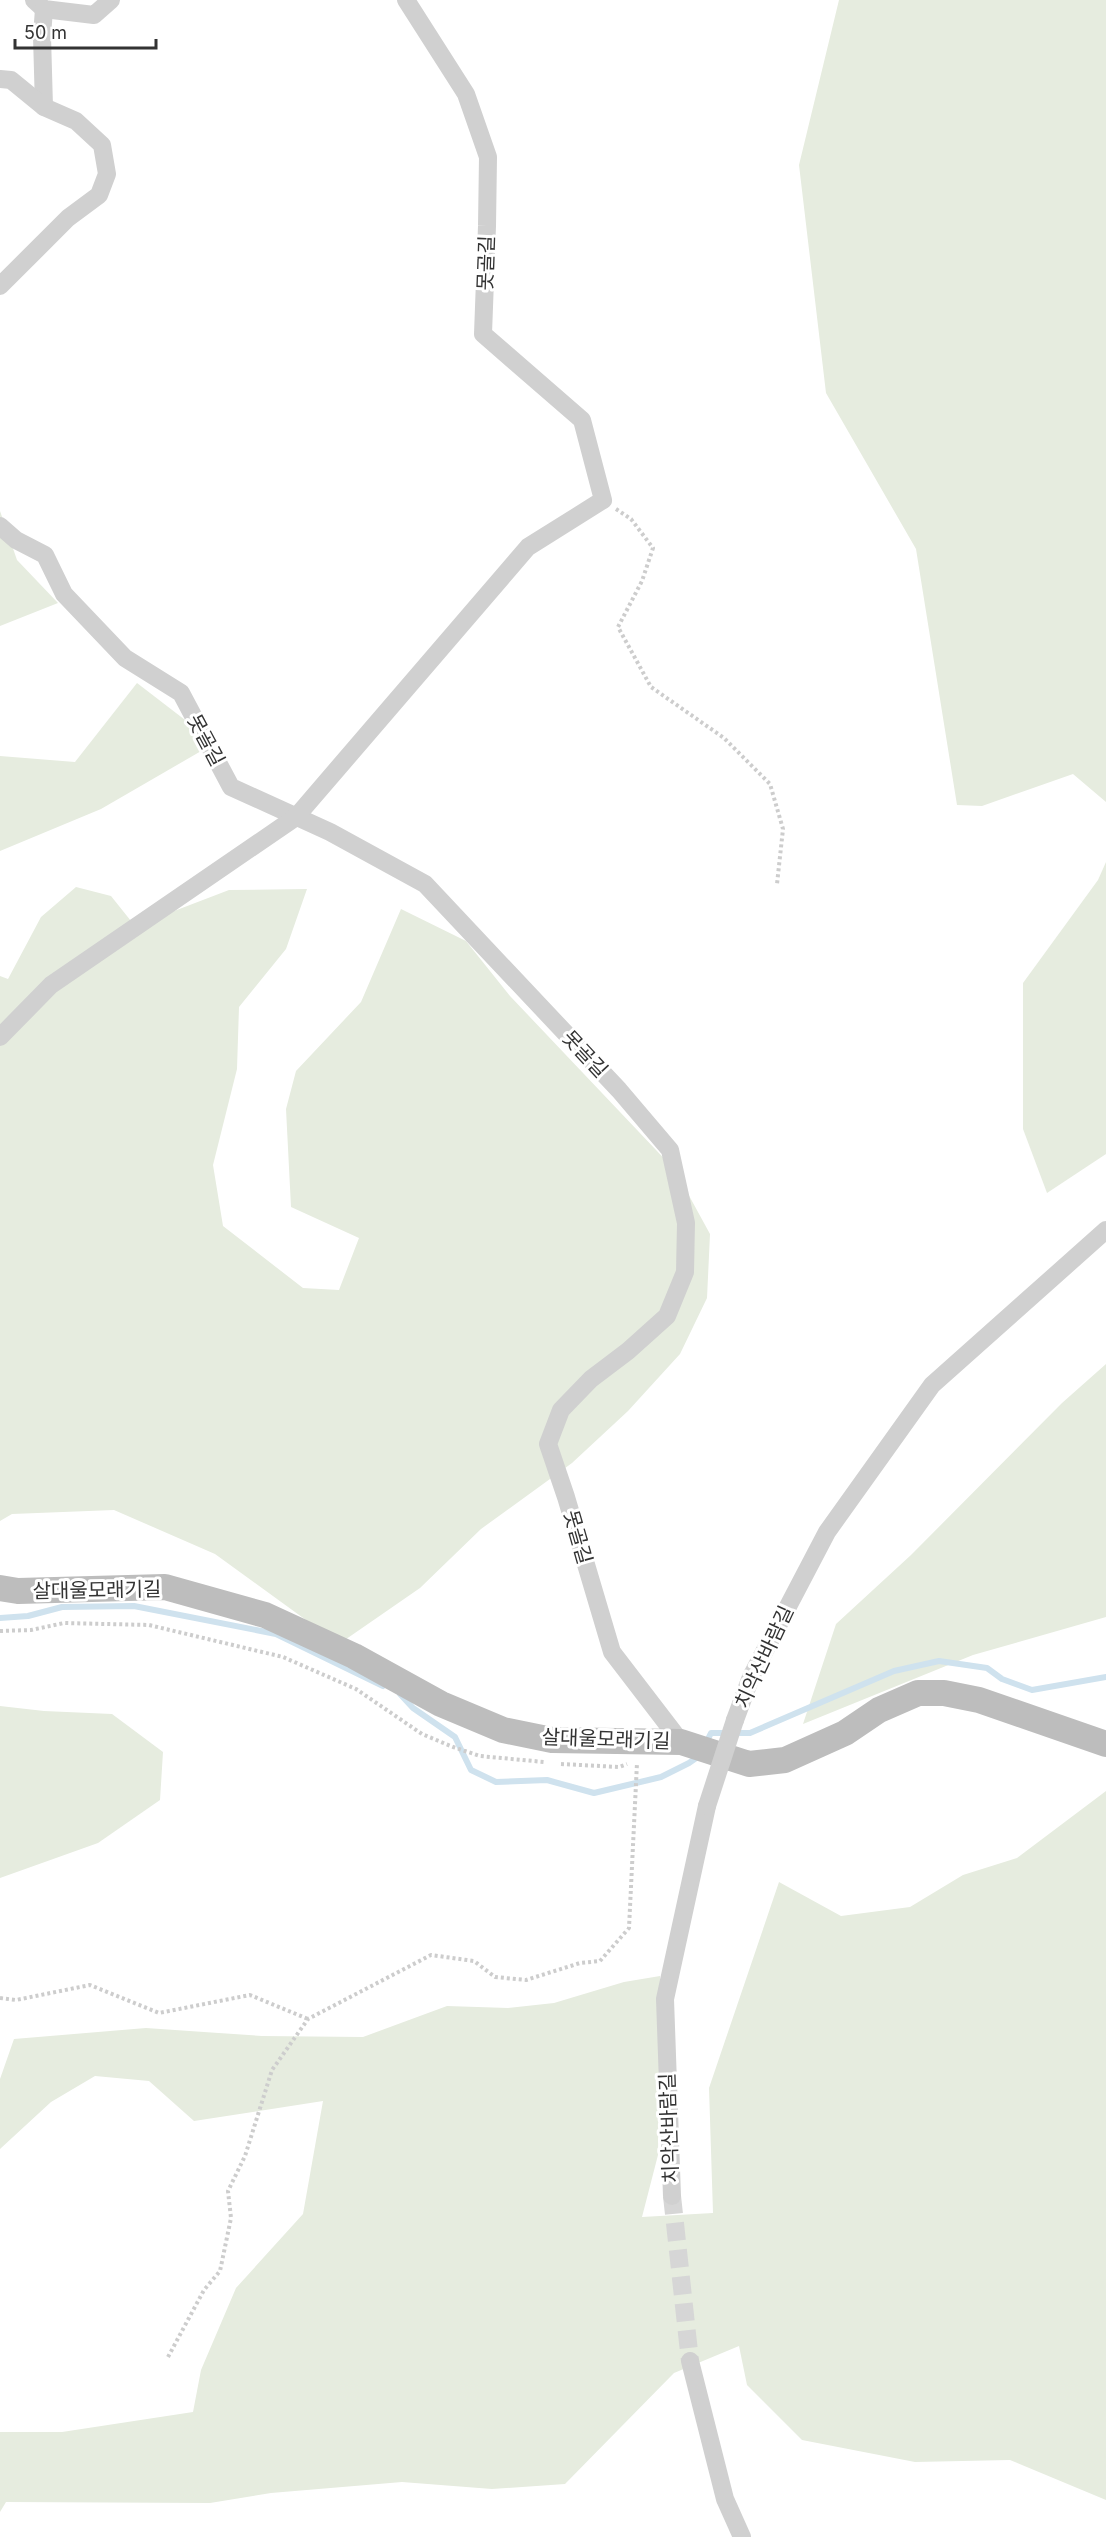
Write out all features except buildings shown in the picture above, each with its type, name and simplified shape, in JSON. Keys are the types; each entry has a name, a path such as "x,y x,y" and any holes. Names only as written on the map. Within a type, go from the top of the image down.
{"street":[{"path":"44,107 39,4 94,15 111,0"},
{"name":"못골길","path":"406,0 466,94 488,157 488,226 483,334 582,420 603,500"},
{"path":"0,79 11,80 44,107 76,121 102,145 107,174 99,195 68,218 0,285"},
{"path":"0,1037 51,985 296,817 528,546 603,500"},
{"name":"못골길","path":"0,526 16,540 45,555 64,594 125,658 181,693 231,787 330,832 424,884 619,1090 670,1150 686,1223 685,1272 667,1316 628,1351 591,1379 561,1410 548,1444 612,1652 688,1744"},
{"name":"치악산바람길","path":"672,2196 665,1999 707,1806 751,1677 827,1532 932,1384 1106,1230"},
{"name":"살대울모래기길","path":"0,1588 18,1591 165,1587 265,1615 354,1656 441,1704 503,1730 552,1740 688,1744 749,1764 785,1760 845,1733 879,1710 918,1693 944,1693 979,1700 1106,1744"},
{"path":"690,2361 725,2499 742,2537"}],"path":[{"path":"603,500 631,519 653,548 642,581 618,627 651,687 724,738 770,784 783,829 777,884"},
{"path":"0,1631 31,1630 64,1623 149,1625 283,1657 356,1689 422,1734 480,1756"},
{"path":"168,2357 204,2290 220,2271 231,2218 228,2191 245,2156 272,2070 308,2019 430,1954 474,1961 495,1977 526,1980 580,1963 600,1961 629,1928 638,1760"},
{"path":"0,1998 16,2000 90,1985 159,2013 250,1995 308,2019"}],"shaded area":[{"path":"839,0 1106,0 1106,802 1073,774 982,806 957,805 916,549 826,393 799,165"},
{"path":"0,511 17,560 58,603 0,626"},
{"path":"137,683 215,743 101,809 0,851 0,756 75,762"},
{"path":"1106,862 1106,1154 1047,1193 1023,1129 1023,983 1098,880"},
{"path":"76,887 111,896 135,926 229,890 307,889 286,949 239,1007 237,1069 213,1165 223,1226 303,1288 339,1290 359,1238 291,1207 286,1109 296,1071 361,1002 401,909 466,941 510,996 675,1170 710,1234 707,1298 680,1354 628,1411 572,1463 481,1529 420,1588 339,1644 215,1554 114,1510 12,1514 0,1521 0,976 8,979 41,917"},
{"path":"1106,1364 1106,1617 973,1655 803,1724 836,1624 911,1555 1062,1403"},
{"path":"0,1706 44,1711 112,1714 163,1752 160,1800 98,1843 0,1878"},
{"path":"1106,1791 1106,2500 1010,2460 915,2462 802,2440 747,2385 739,2346 674,2373 565,2484 492,2489 402,2482 271,2493 210,2503 6,2502 0,2512 0,2432 62,2432 193,2412 201,2370 236,2288 303,2214 323,2101 194,2121 149,2081 95,2076 51,2102 0,2149 0,2079 14,2039 146,2028 262,2036 363,2037 447,2006 508,2008 554,2003 624,1982 660,1976 658,2155 642,2217 713,2213 709,2088 779,1882 841,1916 910,1907 963,1875 1017,1858"}],"waterway":[{"path":"0,1618 28,1616 62,1607 134,1606 276,1634 383,1686"},
{"path":"705,1745 711,1733 750,1733 894,1671 939,1661 987,1668 1002,1679 1032,1690 1106,1677"},
{"path":"400,1694 413,1708 455,1737 471,1770 496,1782 547,1780 594,1793 661,1777 699,1756"}],"tunnel":[{"path":"672,2196 690,2361"}]}
